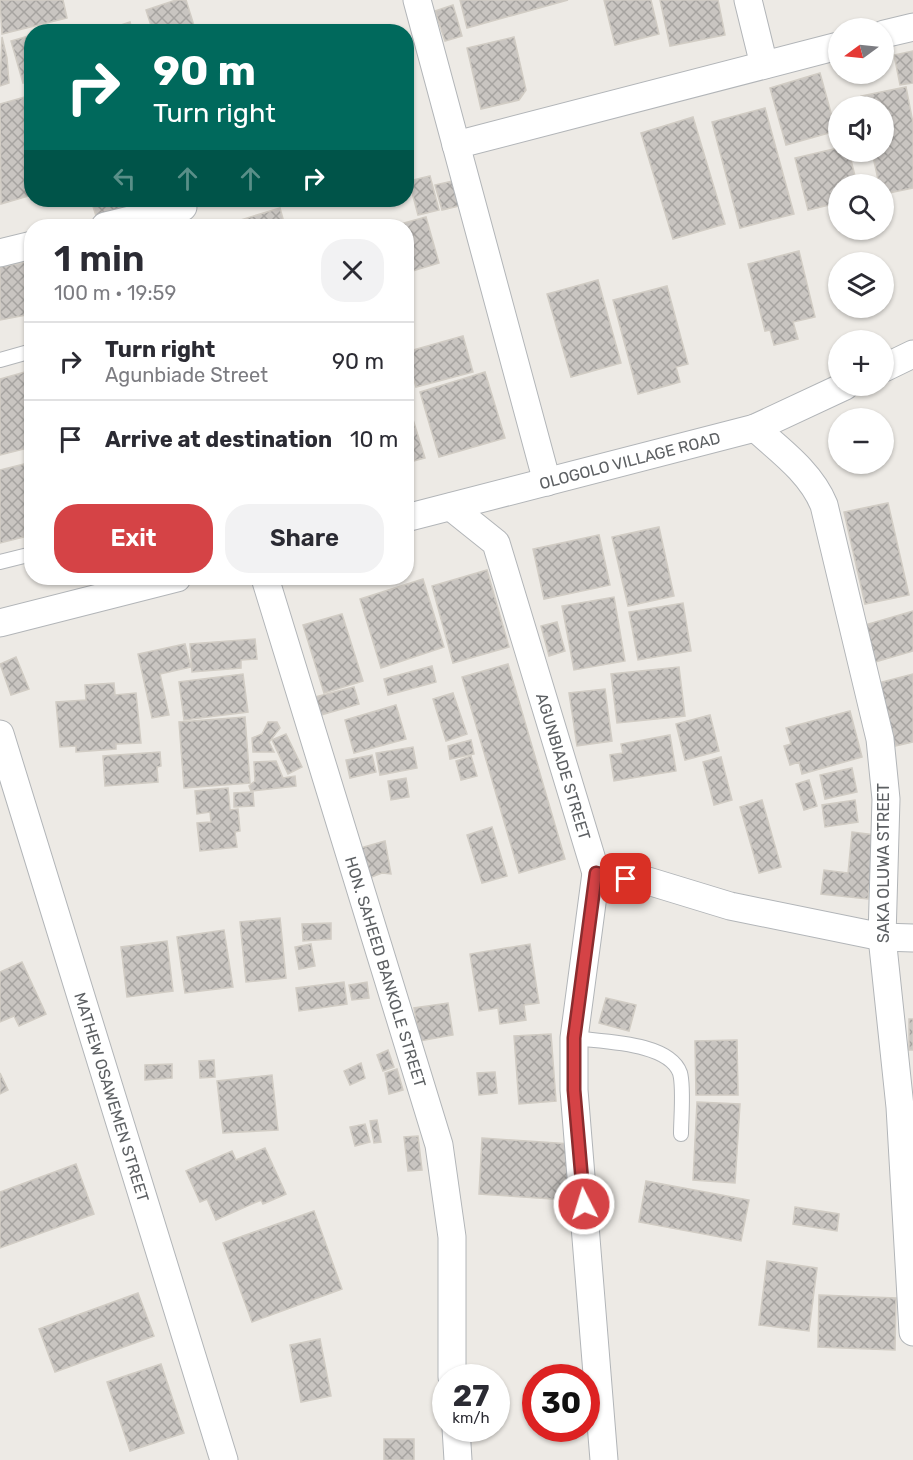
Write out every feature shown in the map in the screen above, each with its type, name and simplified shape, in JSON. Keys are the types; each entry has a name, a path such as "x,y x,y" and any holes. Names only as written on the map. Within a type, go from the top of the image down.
{"street":[{"path":"417,0 548,482"},
{"path":"748,0 764,65"},
{"path":"894,32 913,27"},
{"path":"456,145 828,49"},
{"path":"134,219 183,207"},
{"path":"0,253 24,247"},
{"path":"894,363 913,354"},
{"name":"OLOGOLO VILLAGE ROAD","path":"414,516 755,428 828,394"},
{"name":"SAKA OLUWA STREET","path":"755,428 818,489 824,505 880,739 886,800 882,937 900,1107 910,1234 913,1332"},
{"name":"AGUNBIADE STREET","path":"451,507 496,543 596,873"},
{"path":"0,623 149,585"},
{"name":"HON. SAHEED BANKOLE STREET","path":"267,585 439,1145 452,1237 452,1364"},
{"name":"MATHEW OSAWEMEN STREET","path":"0,734 224,1460"},
{"path":"604,1460 574,1090 574,1038 596,873 648,881 730,906 882,937 913,938"},
{"path":"457,1442 458,1460"}],"lane":[{"path":"0,360 24,353"},
{"path":"0,562 24,556"},
{"path":"574,1038 651,1049 671,1058 680,1074 681,1134"}],"building":[{"path":"0,0 63,0 67,18 43,24 24,24 24,29 2,34"},
{"path":"176,0 186,0 194,24 150,24 146,10"},
{"path":"460,0 568,0 467,28"},
{"path":"604,0 651,0 659,34 615,45"},
{"path":"660,0 718,0 725,35 670,46"},
{"path":"453,5 462,36 445,41 435,11"},
{"path":"2,37 9,83 0,86"},
{"path":"24,37 24,83 23,83 11,41"},
{"path":"514,37 526,90 519,100 481,109 467,48"},
{"path":"913,51 913,83 900,85 894,55"},
{"path":"820,73 828,102 828,133 786,145 770,88"},
{"path":"906,87 913,123 913,188 894,192 894,174 877,174 874,162 894,162 894,96 861,96"},
{"path":"24,97 24,197 1,204 0,104"},
{"path":"765,108 794,214 740,228 712,122"},
{"path":"693,117 725,224 673,239 641,133"},
{"path":"828,150 828,162 852,162 854,174 828,174 828,205 808,210 795,158"},
{"path":"430,176 439,210 418,215 414,200 414,180"},
{"path":"453,181 459,206 442,210 435,185"},
{"path":"93,207 122,207 124,212 97,219"},
{"path":"280,208 283,219 244,219"},
{"path":"426,217 439,263 414,271 414,220"},
{"path":"799,251 815,317 793,322 798,339 774,345 770,330 765,331 748,264"},
{"path":"24,262 24,316 0,320 0,267"},
{"path":"598,280 621,363 571,377 547,294"},
{"path":"667,286 688,364 676,367 680,382 638,394 613,300"},
{"path":"463,336 473,372 416,387 414,350"},
{"path":"24,372 24,449 0,455 0,379"},
{"path":"485,372 505,438 439,457 420,392"},
{"path":"414,423 425,458 414,461"},
{"path":"24,464 24,537 0,543 0,470"},
{"path":"888,503 909,595 865,604 844,512"},
{"path":"659,527 674,596 628,606 612,537"},
{"path":"599,535 610,585 544,599 533,549"},
{"path":"487,570 509,647 453,663 432,586"},
{"path":"423,579 444,647 381,668 360,599 404,585 414,585 414,582"},
{"path":"614,597 625,661 574,670 562,606"},
{"path":"683,603 691,651 638,660 629,612"},
{"path":"913,611 913,651 875,662 865,625"},
{"path":"342,614 363,681 324,693 303,625"},
{"path":"557,622 565,651 549,656 541,626"},
{"path":"255,639 257,659 241,660 241,668 192,672 190,644"},
{"path":"185,644 191,667 160,674 169,715 152,718 138,654"},
{"path":"16,657 29,689 11,695 0,664"},
{"path":"508,664 565,859 519,873 462,677"},
{"path":"432,666 436,682 388,695 384,679"},
{"path":"679,667 685,716 617,723 611,674"},
{"path":"243,674 248,712 184,720 179,682"},
{"path":"913,674 913,742 895,746 878,683"},
{"path":"114,683 115,695 136,693 141,743 116,744 116,749 76,752 76,746 60,747 56,702 86,700 85,685"},
{"path":"354,687 359,704 321,715 315,697"},
{"path":"605,689 612,741 577,746 569,693"},
{"path":"453,693 467,734 446,741 433,699"},
{"path":"396,705 406,739 354,753 345,720"},
{"path":"850,711 862,757 802,774 799,762 790,765 784,746 791,744 786,728"},
{"path":"710,715 719,751 685,760 676,724"},
{"path":"245,717 250,783 184,788 179,722"},
{"path":"268,722 277,722 280,728 269,742 274,752 253,752 252,738 262,734"},
{"path":"286,734 302,767 288,774 272,740"},
{"path":"670,735 676,771 614,781 610,755 623,753 621,744"},
{"path":"471,740 474,754 450,759 448,746"},
{"path":"413,747 417,768 380,775 376,753"},
{"path":"160,752 161,766 157,767 158,782 105,786 103,756"},
{"path":"372,755 376,772 350,778 346,760"},
{"path":"471,756 477,776 461,780 456,761"},
{"path":"721,757 732,800 714,805 703,762"},
{"path":"276,761 283,778 295,776 296,786 251,791 249,786 255,781 254,762"},
{"path":"852,768 857,792 825,799 820,775"},
{"path":"406,778 409,797 391,800 388,781"},
{"path":"809,780 817,806 804,810 796,784"},
{"path":"228,788 230,810 238,809 240,831 235,832 237,847 200,851 197,823 211,822 210,812 197,814 195,791"},
{"path":"253,792 254,806 234,807 234,793"},
{"path":"762,800 781,867 759,873 740,807"},
{"path":"855,800 858,822 825,827 822,805"},
{"path":"492,827 507,876 482,883 467,835"},
{"path":"852,832 875,835 868,899 821,894 824,870 848,873"},
{"path":"385,841 391,874 382,873 369,878 357,849"},
{"path":"280,918 286,978 246,982 240,922"},
{"path":"331,923 331,939 303,941 302,924"},
{"path":"224,930 233,987 185,993 177,937"},
{"path":"167,941 173,991 127,997 121,947"},
{"path":"311,944 315,966 299,969 295,947"},
{"path":"530,944 539,1003 524,1005 526,1020 500,1024 498,1008 479,1011 470,954"},
{"path":"22,962 46,1014 19,1026 14,1016 0,1022 0,972"},
{"path":"344,982 347,1004 299,1011 296,988"},
{"path":"367,982 369,998 352,1000 349,985"},
{"path":"606,998 636,1005 629,1031 599,1023"},
{"path":"448,1003 453,1035 420,1041 414,1008"},
{"path":"909,1019 913,1019 913,1050 909,1050"},
{"path":"551,1034 556,1101 519,1104 514,1036"},
{"path":"737,1040 738,1095 696,1095 695,1041"},
{"path":"388,1050 394,1067 383,1071 377,1055"},
{"path":"214,1060 215,1077 200,1078 199,1061"},
{"path":"361,1063 365,1078 350,1085 344,1071"},
{"path":"172,1064 172,1078 145,1080 145,1065"},
{"path":"397,1069 403,1090 389,1094 385,1073"},
{"path":"495,1072 497,1093 479,1095 477,1073"},
{"path":"0,1073 8,1090 0,1094"},
{"path":"272,1075 278,1130 223,1133 217,1081"},
{"path":"697,1102 740,1104 735,1183 693,1180"},
{"path":"377,1120 381,1142 374,1143 370,1121"},
{"path":"365,1124 370,1142 355,1146 350,1127"},
{"path":"418,1136 422,1170 408,1171 404,1137"},
{"path":"482,1138 571,1144 567,1200 479,1194"},
{"path":"265,1148 286,1194 263,1204 261,1200 216,1220 207,1199 200,1202 186,1171 232,1151 236,1160"},
{"path":"76,1164 94,1214 0,1248 0,1192"},
{"path":"646,1181 749,1200 741,1241 639,1222"},
{"path":"795,1207 839,1214 837,1231 793,1224"},
{"path":"314,1211 342,1289 252,1322 223,1243"},
{"path":"767,1261 817,1268 809,1331 759,1325"},
{"path":"138,1293 154,1336 55,1372 39,1329"},
{"path":"819,1295 896,1298 895,1350 818,1347"},
{"path":"320,1339 331,1396 301,1402 290,1345"},
{"path":"161,1364 184,1433 130,1451 107,1382"},
{"path":"384,1439 414,1439 414,1460 384,1460"}],"route":[{"path":"584,1204 574,1090 574,1038 596,873 626,879"}]}
